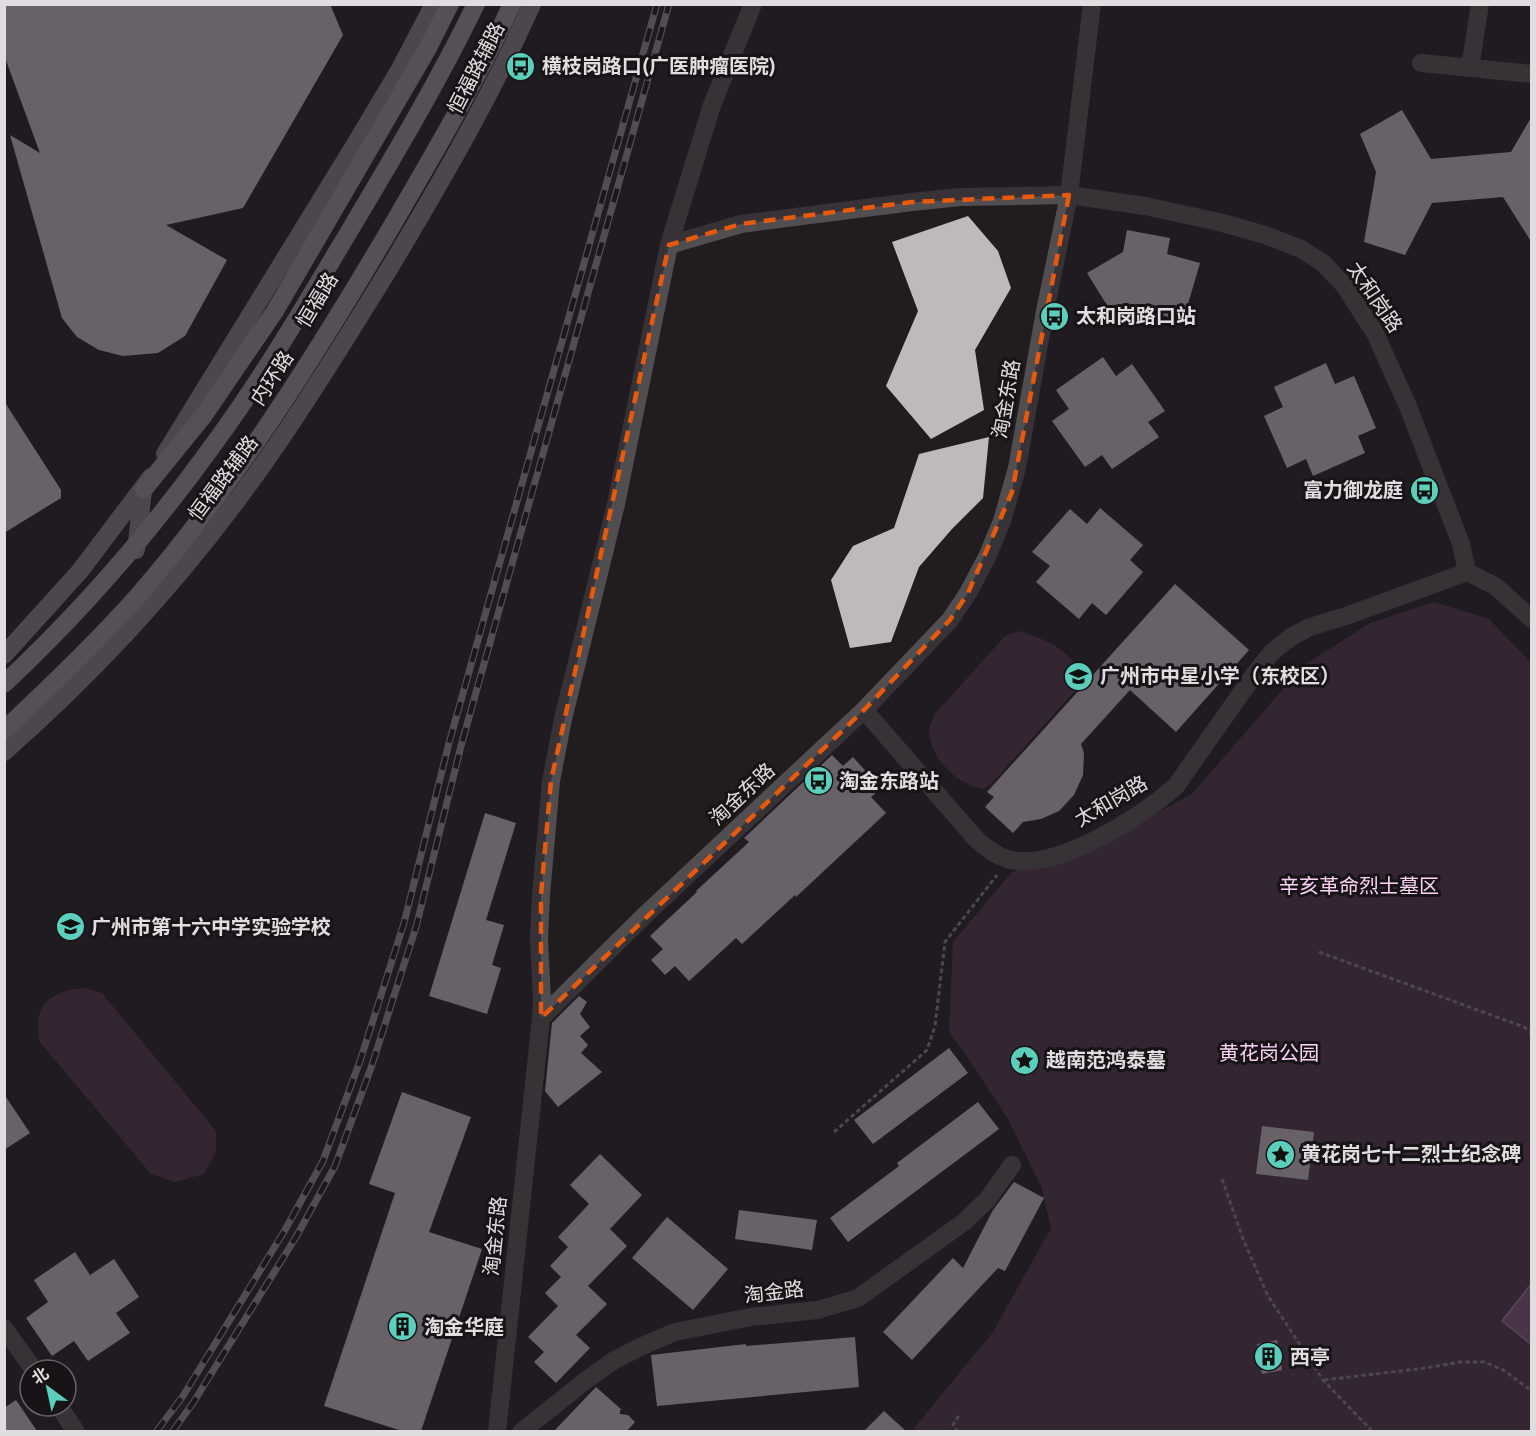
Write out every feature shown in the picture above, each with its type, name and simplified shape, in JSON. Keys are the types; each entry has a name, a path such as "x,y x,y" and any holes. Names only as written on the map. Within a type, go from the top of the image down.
{"highway":[{"path":"144,489 204,415 275,311 423,58 450,4"},
{"name":"内环路","path":"4,684 48,643 111,575 173,500 217,441 295,322 364,207 478,4"},
{"name":"内环路","path":"4,730 62,676 136,597 255,445 301,378 399,213 460,105 510,4"}],"main road":[{"path":"4,655 80,571 144,489 354,146 400,69 434,4"},
{"name":"恒福路","path":"4,690 58,640 135,552 221,442 305,315 419,123 478,4"},
{"name":"恒福路","path":"4,725 66,666 115,614 198,515 240,459 318,341 440,137 510,4"},
{"name":"恒福路辅路","path":"4,752 82,678 134,623 222,519 268,458 308,399 448,171 497,79 532,4"},
{"path":"135,552 144,489"}],"street":[{"path":"541,1018 539,939 541,895 551,781 563,719 616,504 669,245 712,105 753,4"},
{"name":"淘金东路","path":"497,1431 541,1018 646,914 864,710 950,620 968,593 1002,522 1017,468 1045,310 1070,195 1092,4"},
{"path":"1470,68 1480,4"},
{"path":"1421,63 1532,74"},
{"name":"太和岗路","path":"669,245 741,224 960,197 1070,195 1145,206 1265,235 1292,245 1323,263 1344,285 1360,308 1391,366 1458,536 1467,572 1310,627 1291,637 1272,652 1256,672 1176,786 1124,824 1073,848 1041,859 1009,859 992,853 976,839 864,710"},
{"path":"1467,572 1495,586 1532,619"},
{"name":"淘金路","path":"521,1431 613,1361 667,1336 751,1317 819,1310 858,1298 964,1222 987,1200 1012,1165"},
{"path":"4,1328 25,1358"},
{"path":"67,1418 76,1431"}],"path":[{"path":"834,1131 927,1050 935,1026 945,942 1009,859"},
{"path":"1319,952 1524,1027 1532,1033"},
{"path":"1222,1179 1243,1239 1268,1296 1323,1380 1373,1431"},
{"path":"1323,1380 1460,1362 1484,1362 1503,1370 1532,1391"},
{"path":"958,1431 953,1425 959,1415"}],"highlighted area":[{"path":"1069,195 1012,492 968,593 950,620 864,710 541,1018 541,895 551,781 669,245 741,224 912,202"}],"green space":[{"name":"黄花岗公园","path":"1434,602 1489,619 1531,663 1531,1431 911,1432 993,1332 1051,1228 1041,1186 1008,1119 949,1033 953,942 1012,872 1092,848 1192,794 1303,666 1370,623"},
{"path":"1019,631 1040,638 1068,655 1075,663 1081,684 992,783 983,789 974,787 955,776 940,761 934,751 929,729 935,714 1005,636"},
{"path":"85,988 102,993 216,1131 216,1152 204,1174 175,1182 151,1174 39,1041 38,1020 45,1003 63,992"}],"shaded area":[{"path":"1531,1284 1531,1344 1502,1321"}],"building":[{"path":"4,4 330,4 343,35 243,208 166,225 227,260 185,336 158,353 123,356 99,350 77,337 62,318 10,135 40,153 4,55"},
{"path":"1402,110 1431,159 1511,152 1532,116 1532,243 1503,197 1432,203 1405,255 1364,242 1376,172 1360,134"},
{"path":"968,216 998,251 1011,288 975,350 984,410 931,439 886,386 918,311 892,242"},
{"path":"1127,230 1170,238 1167,254 1200,263 1183,321 1141,309 1118,323 1087,273 1123,252"},
{"path":"1103,357 1116,376 1132,364 1165,411 1148,422 1159,437 1112,469 1102,455 1085,467 1052,421 1069,409 1056,390"},
{"path":"1326,363 1335,384 1354,376 1376,428 1358,436 1365,453 1313,476 1306,459 1287,468 1264,416 1283,407 1274,387"},
{"path":"4,401 61,490 61,498 4,533"},
{"path":"989,437 983,498 919,567 891,642 850,648 831,580 853,546 894,528 919,454"},
{"path":"1100,508 1143,545 1130,560 1143,572 1106,615 1092,603 1079,619 1036,582 1050,566 1032,552 1070,509 1087,524"},
{"path":"1175,584 1249,650 1176,732 1130,690 1081,744 1084,753 1083,775 1074,795 1059,811 1041,819 1023,822 1013,833 985,807 994,797 987,792"},
{"path":"832,755 843,766 853,757 881,788 871,797 886,813 742,944 736,938 689,981 675,966 665,975 651,960 663,949 650,936 749,842 744,838"},
{"path":"485,813 516,823 486,920 504,925 492,965 501,968 487,1014 429,996"},
{"path":"579,996 587,1002 580,1014 590,1027 580,1036 588,1045 581,1053 602,1072 558,1107 545,1091 552,1023"},
{"path":"949,1048 968,1073 873,1144 854,1120"},
{"name":"淘金华庭","path":"402,1092 471,1117 429,1232 482,1249 421,1431 402,1431 324,1406 395,1193 369,1184"},
{"path":"4,1094 30,1133 4,1150"},
{"path":"978,1102 999,1129 848,1242 830,1218 899,1166 897,1163"},
{"path":"1262,1126 1314,1132 1308,1180 1256,1174"},
{"path":"600,1154 642,1195 610,1229 627,1246 588,1286 607,1304 576,1335 590,1348 556,1383 534,1362 544,1352 528,1337 558,1306 545,1293 561,1277 550,1266 568,1247 558,1237 589,1204 570,1185"},
{"path":"1014,1182 1044,1198 1005,1271 998,1268 912,1360 883,1332 953,1258 963,1268 993,1210"},
{"path":"739,1210 817,1220 812,1250 735,1239"},
{"path":"667,1217 728,1269 693,1310 632,1258"},
{"path":"75,1252 90,1275 114,1259 139,1297 116,1313 130,1333 88,1361 74,1341 52,1356 26,1318 48,1302 34,1280"},
{"path":"855,1337 859,1387 657,1406 651,1355 746,1344 746,1346"},
{"name":"西亭","path":"1277,1340 1282,1370 1262,1374 1257,1344"},
{"path":"596,1387 622,1410 620,1414 628,1415 635,1422 627,1431 554,1431"},
{"path":"16,1400 18,1418 28,1418 37,1431 4,1431 4,1408"},
{"path":"884,1411 906,1431 864,1431"}],"railway":[{"path":"156,1432 183,1396 285,1230 323,1161 360,1061 404,923 449,743 657,4"},
{"path":"172,1432 193,1403 296,1237 335,1166 372,1065 416,927 461,746 669,4"}],"place":[{"name":"横枝岗路口(广医肿瘤医院)","path":"521,66"},
{"name":"太和岗路口站","path":"1055,316"},
{"name":"富力御龙庭","path":"1424,490"},
{"name":"广州市中星小学（东校区）","path":"1079,676"},
{"name":"淘金东路站","path":"818,781"},
{"name":"广州市第十六中学实验学校","path":"70,927"},
{"name":"越南范鸿泰墓","path":"1025,1060"},
{"name":"黄花岗七十二烈士纪念碑","path":"1280,1154"},
{"name":"淘金华庭","path":"403,1327"},
{"name":"西亭","path":"1269,1357"}],"park label":[{"name":"辛亥革命烈士墓区","path":"1359,886"}]}
